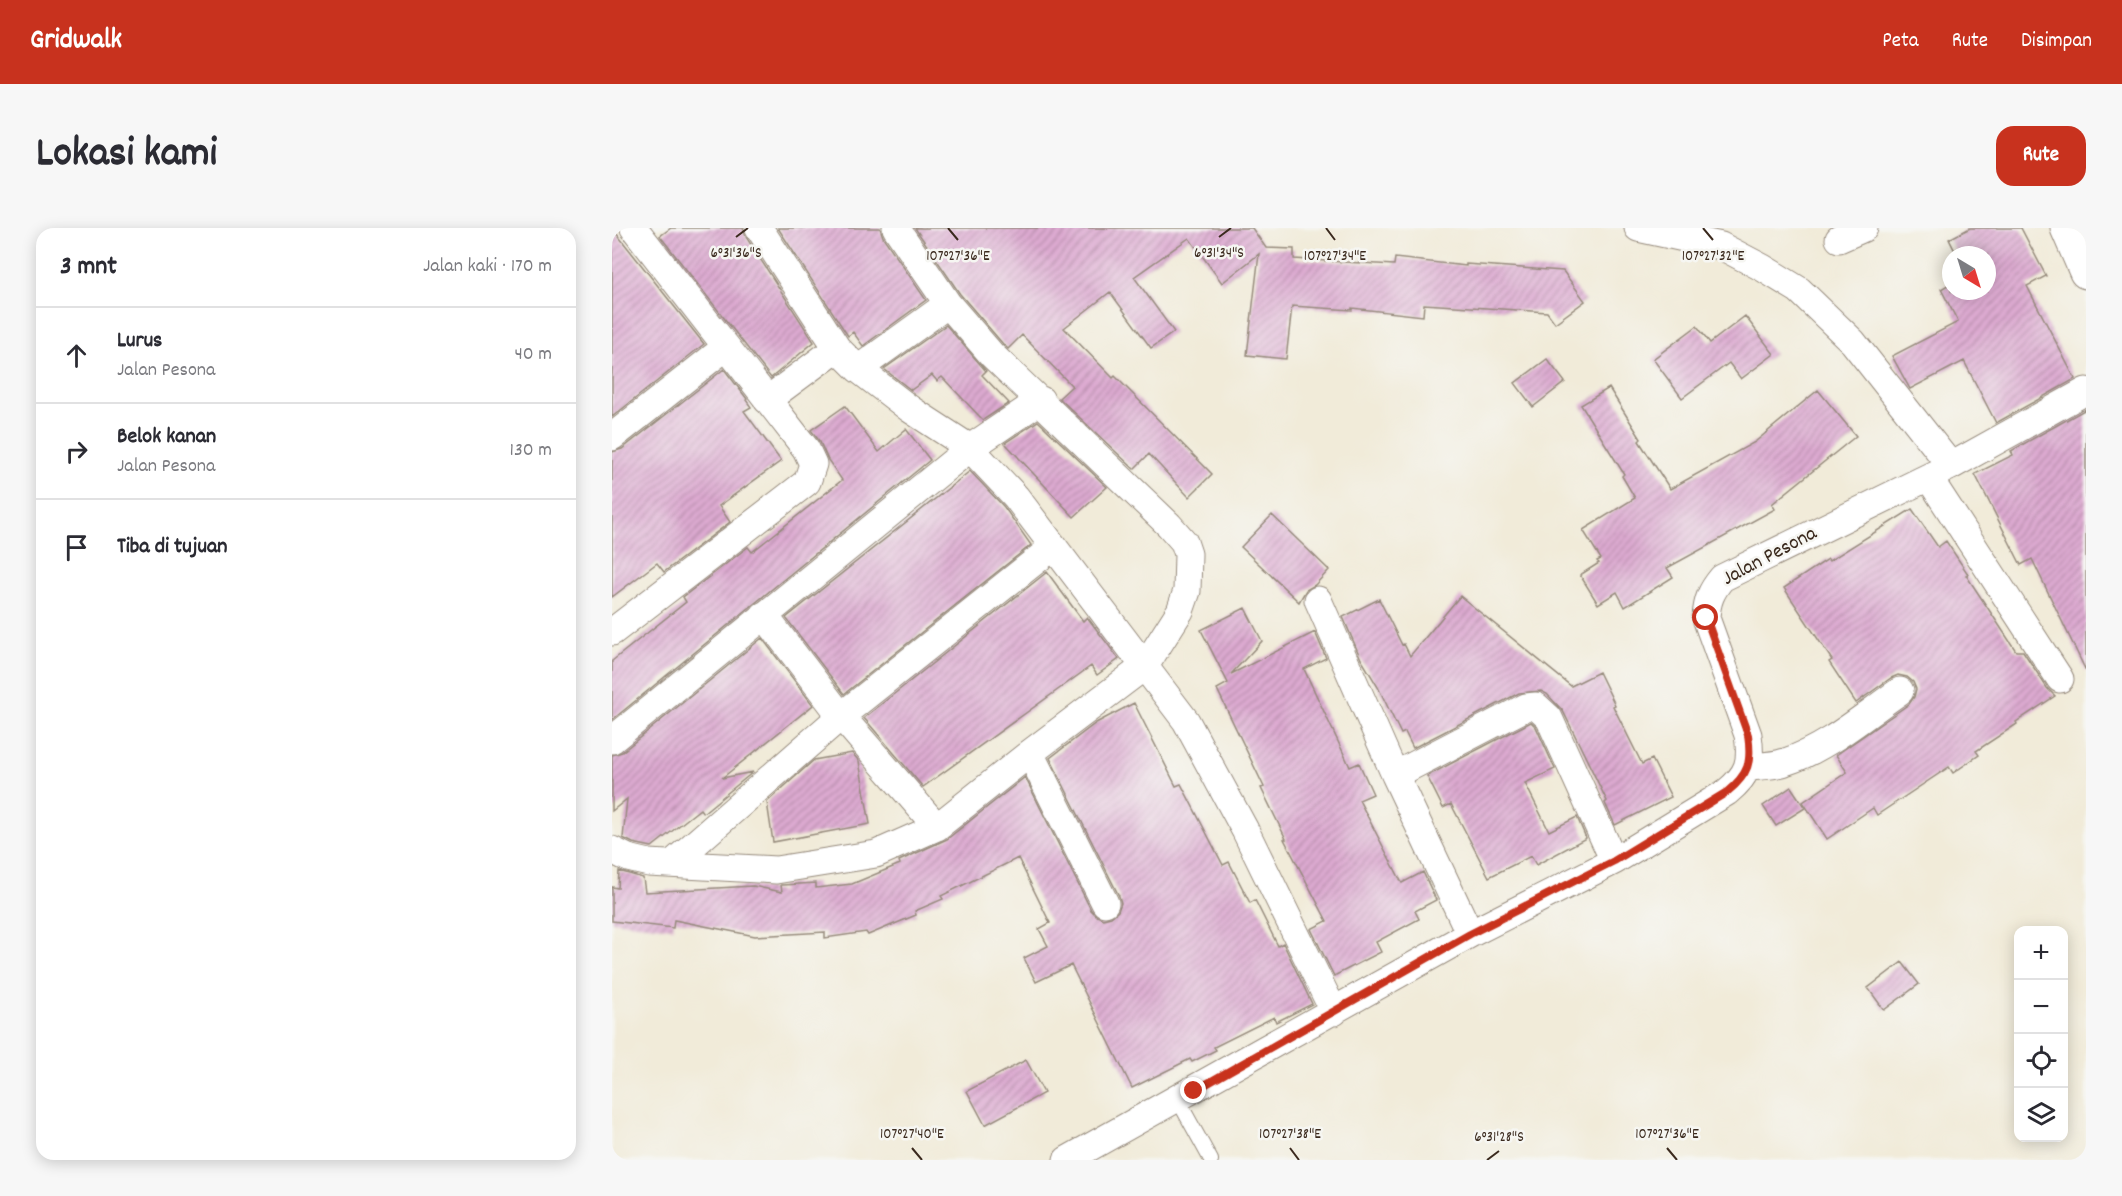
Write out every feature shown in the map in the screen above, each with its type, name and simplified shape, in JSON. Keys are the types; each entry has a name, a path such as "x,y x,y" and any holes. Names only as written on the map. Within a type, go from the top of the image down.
{"street":[{"path":"612,235 621,228"},
{"path":"612,632 807,482 813,464 806,449 634,228"},
{"path":"759,228 837,348 858,369 910,409 970,448 1016,497 1186,721 1245,830 1334,1012"},
{"path":"612,850 628,858 650,863 776,870 876,854 937,827 1145,666 1180,611 1187,591 1189,568 1184,542 1041,400 992,355 948,304 896,228"},
{"path":"1642,228 1721,246 1763,268 1799,290 1853,342 1940,472 2060,679"},
{"path":"1839,239 1864,228"},
{"path":"2067,228 2086,272"},
{"path":"858,369 948,304"},
{"path":"612,437 726,347"},
{"path":"767,400 837,348"},
{"name":"Jalan Pesona","path":"1748,767 1750,750 1748,735 1706,618 1707,603 1712,591 1722,578 1940,472 2086,391"},
{"path":"612,740 970,448 1041,400"},
{"path":"674,863 842,716 1053,547"},
{"path":"1318,600 1395,775 1470,934"},
{"path":"764,615 842,716 937,827"},
{"path":"1067,1160 1178,1100 1470,934 1614,861 1727,792 1740,781 1748,767 1782,763 1802,756 1824,744 1900,692"},
{"path":"1395,775 1526,707 1536,706 1549,718 1614,861"},
{"path":"1030,753 1105,903"}],"lane":[{"path":"1178,1100 1211,1160"}],"building":[{"path":"612,228 704,344 612,417"},
{"path":"671,228 743,228 746,237 814,342 771,378 660,236"},
{"path":"778,228 880,228 883,237 926,300 863,346 853,332 848,336"},
{"path":"915,228 1252,228 1266,248 1294,249 1294,259 1394,265 1395,258 1466,266 1466,264 1563,271 1585,301 1555,323 1547,312 1424,304 1423,316 1352,308 1352,310 1292,306 1286,359 1247,355 1259,254 1222,283 1189,238 1134,277 1174,332 1151,348 1110,292 1064,328 1212,474 1189,497 1149,454 1134,469 1059,398 1072,386 1022,335 1008,349 960,294"},
{"path":"1970,228 2021,228 2046,276 2027,286 2075,379 1996,423 1964,361 1910,389 1892,356 1958,322 1947,300 1996,300 1996,246 1952,246 1949,239"},
{"path":"1745,316 1774,354 1741,379 1729,363 1682,398 1653,359 1697,326 1710,343"},
{"path":"946,325 986,371 982,375 1009,403 983,420 942,377 937,381 932,375 911,390 884,369"},
{"path":"1547,359 1565,382 1533,407 1515,383"},
{"path":"724,369 751,407 744,411 781,461 719,506 730,522 664,572 657,563 612,597 612,452 622,449"},
{"path":"1609,388 1670,489 1755,442 1818,390 1856,436 1772,504 1775,509 1667,568 1673,577 1625,607 1617,592 1598,604 1580,575 1599,563 1597,561 1601,559 1583,530 1635,498 1622,476 1624,474 1581,405"},
{"path":"845,406 879,452 906,429 930,460 612,720 612,661 686,602 683,597 748,547 752,552 842,480 811,430"},
{"path":"2086,409 2086,671 2032,559 2021,565 1975,474 2013,455 2011,451"},
{"path":"1038,421 1107,487 1074,517 1005,443"},
{"path":"970,471 1004,507 1031,545 844,694 786,618"},
{"path":"1912,509 1938,547 1946,541 2016,651 2023,651 2047,688 2055,696 1976,751 1979,755 1953,773 1949,767 1877,815 1873,808 1827,839 1803,802 1847,772 1836,755 1909,704 1916,689 1907,677 1898,675 1856,703 1829,662 1832,660 1784,588"},
{"path":"1272,515 1329,570 1315,585 1306,590 1299,602 1241,547"},
{"path":"1047,572 1083,621 1087,617 1119,659 1097,675 1091,666 923,787 864,718"},
{"path":"1460,596 1571,686 1599,672 1642,764 1652,759 1671,797 1615,825 1605,803 1607,801 1563,711 1547,694 1541,691 1519,693 1413,748 1405,732 1401,734 1378,687 1361,659 1343,617 1379,599 1410,656"},
{"path":"1245,608 1262,641 1231,674 1315,632 1326,658 1304,669 1350,767 1359,763 1373,794 1359,800 1402,883 1423,872 1436,900 1415,911 1419,919 1376,942 1381,952 1334,976 1311,929 1327,921 1284,839 1286,839 1261,788 1264,787 1217,689 1228,683 1201,630"},
{"path":"762,638 813,705 722,778 753,772 703,813 700,809 652,847 633,843 623,838 627,799 612,811 612,755 622,752"},
{"path":"1134,703 1176,786 1181,784 1223,865 1229,862 1250,903 1255,900 1278,946 1283,943 1312,1004 1276,1022 1274,1017 1214,1047 1216,1050 1192,1062 1190,1059 1132,1088 1071,965 1036,982 1024,958 1048,946 1039,929 1050,923 1018,858 941,896 943,899 915,911 916,915 868,935 866,932 825,938 825,932 755,936 674,920 673,928 612,921 612,887 618,888 619,871 643,878 645,892 753,886 782,892 781,885 816,883 816,888 852,884 900,864 899,861 947,839 1025,777 1091,910 1103,919 1111,917 1118,911 1121,903 1119,896 1050,758 1096,723"},
{"path":"1531,722 1536,727 1555,769 1525,783 1549,831 1577,817 1586,838 1536,865 1531,856 1489,877 1451,804 1443,808 1427,776"},
{"path":"852,753 859,761 870,824 773,842 767,802 814,760"},
{"path":"1791,787 1805,808 1776,826 1763,806"},
{"path":"1902,962 1919,984 1884,1010 1868,988"},
{"path":"1026,1060 1044,1093 985,1125 967,1091"}],"route":[{"path":"1194,1091 1470,934 1614,861 1727,792 1740,781 1748,767 1750,750 1748,735 1706,618"}]}
